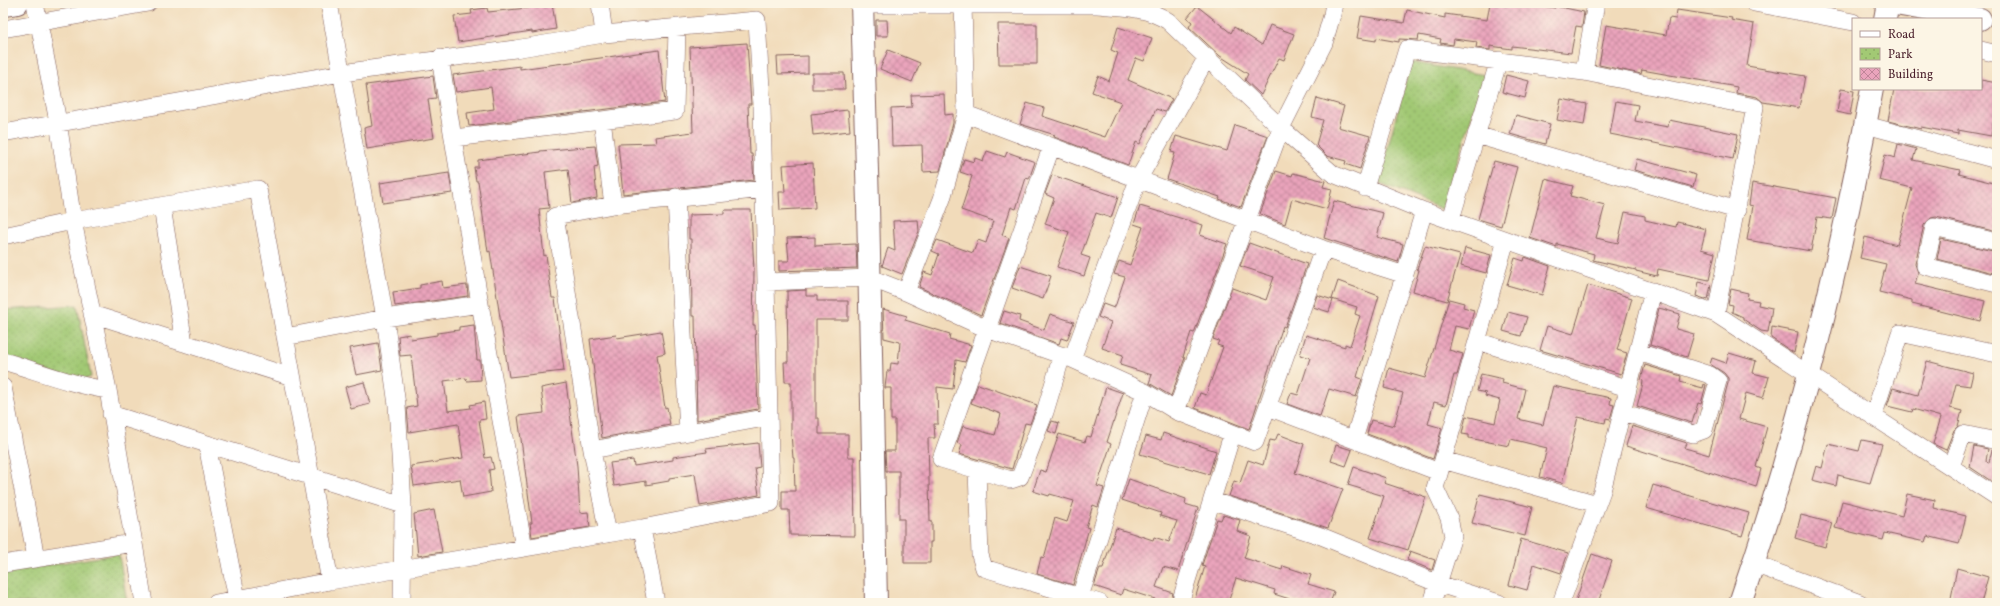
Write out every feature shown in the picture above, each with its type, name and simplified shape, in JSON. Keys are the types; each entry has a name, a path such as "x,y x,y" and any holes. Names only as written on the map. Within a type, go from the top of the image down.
{"main road":[{"path":"3,5 17,3"},
{"path":"1885,18 1889,3 1974,18"},
{"path":"862,4 870,278 876,603"},
{"path":"1982,19 1997,22"},
{"path":"1740,603 1754,564 1809,375 1841,243 1872,90"}],"street":[{"path":"35,3 58,122 73,221 108,390 144,603"},
{"path":"3,29 148,3"},
{"path":"329,3 385,318 397,405 404,505 402,603"},
{"path":"600,3 604,34"},
{"path":"1176,412 1281,128 1324,43 1334,3"},
{"path":"1584,72 1596,3"},
{"path":"1754,3 1852,22"},
{"path":"862,4 1097,4 1158,14 1168,21 1281,128 1333,174 1424,211 1451,219 1506,240 1716,314 1997,497"},
{"path":"906,292 942,199 966,114 963,5"},
{"path":"3,133 58,122 342,73 440,58 604,34 757,20 762,106 771,503 642,528 402,570 330,581 216,603"},
{"path":"454,138 675,111 677,27"},
{"path":"1365,188 1407,49 1584,72 1756,107 1716,314"},
{"path":"1982,50 1997,54"},
{"path":"440,58 480,304 524,548"},
{"path":"1052,148 941,459 1011,480 1020,477 1138,180 1207,58"},
{"path":"1451,219 1499,60"},
{"path":"966,114 1052,148 1247,219 1323,249 1405,275"},
{"path":"602,120 613,204"},
{"path":"1866,125 1997,160"},
{"path":"1476,135 1737,210"},
{"path":"608,534 592,450 555,216 613,204 764,188"},
{"path":"3,236 73,221 162,207 258,189 330,581"},
{"path":"676,197 688,432"},
{"path":"162,207 184,343"},
{"path":"1354,439 1424,211"},
{"path":"1997,242 1934,227 1925,266 1997,284"},
{"path":"1432,603 1454,536 1436,488 1506,240"},
{"path":"766,282 870,278 906,292 987,329 1067,357 1146,392 1176,412 1255,442 1323,249"},
{"path":"1561,603 1597,504 1653,291"},
{"path":"285,337 385,318 480,304"},
{"path":"92,314 292,377"},
{"path":"1871,414 1876,408 1900,333 1997,354"},
{"path":"1477,341 1627,388"},
{"path":"1622,412 1693,434 1704,430 1718,380 1710,375 1638,352"},
{"path":"3,362 41,371 91,388 108,390"},
{"path":"3,387 36,558"},
{"path":"1080,597 1146,392"},
{"path":"1268,407 1354,439 1441,466 1597,504"},
{"path":"111,414 404,505"},
{"path":"592,450 769,417"},
{"path":"1180,603 1213,501 1232,434"},
{"path":"1951,466 1963,434 1997,441"},
{"path":"207,445 236,599"},
{"path":"977,470 980,556 984,568 1100,603"},
{"path":"1213,501 1321,536 1439,584 1499,603"},
{"path":"642,528 656,603"},
{"path":"3,564 133,543"},
{"path":"1754,564 1860,603"}],"green space":[{"path":"1411,62 1485,75 1442,209 1378,183"},
{"path":"77,305 91,377 80,381 3,357 3,310"},
{"path":"119,554 127,603 3,603 3,572"}],"building":[{"path":"527,3 552,3 556,29 458,42 454,16 472,14 471,10 487,8 488,12 528,8"},
{"path":"1490,3 1524,3 1555,8 1555,6 1584,12 1582,27 1576,26 1571,53 1512,46 1512,49 1490,46 1490,50 1476,48 1477,42 1454,39 1453,45 1440,43 1441,39 1419,35 1418,40 1399,39 1399,42 1376,38 1376,41 1357,38 1361,16 1404,23 1407,10 1445,18 1445,14 1487,20"},
{"path":"1197,6 1231,33 1234,27 1262,45 1270,25 1294,34 1284,60 1279,58 1261,95 1245,80 1248,74 1220,56 1189,27 1192,22 1187,18"},
{"path":"1677,10 1732,18 1731,20 1754,24 1747,66 1805,76 1799,108 1763,102 1757,97 1736,93 1737,87 1642,70 1641,74 1599,65 1606,25 1666,35 1669,18 1676,19"},
{"path":"876,20 887,20 888,36 876,36"},
{"path":"998,24 1037,24 1037,64 999,64"},
{"path":"1118,27 1152,38 1144,61 1136,58 1128,80 1172,99 1165,112 1156,109 1140,144 1136,142 1128,165 1054,137 1055,135 1020,124 1027,103 1044,108 1042,116 1105,137 1121,102 1092,92 1098,76 1109,81 1118,53 1111,50"},
{"path":"747,43 751,104 748,104 750,154 752,154 754,180 623,194 618,144 656,143 655,137 693,132 690,47"},
{"path":"659,50 665,102 469,126 467,113 494,109 491,87 456,92 453,75 520,66 520,69"},
{"path":"888,50 920,63 912,82 880,69"},
{"path":"808,56 808,73 778,74 777,57"},
{"path":"812,73 844,73 845,89 812,89"},
{"path":"1506,75 1529,81 1525,98 1502,92"},
{"path":"433,76 436,98 428,99 434,138 367,149 364,128 372,126 366,85"},
{"path":"1982,80 1997,83 1997,103 1991,136 1958,130 1958,134 1921,127 1921,129 1888,121 1894,90 1982,90"},
{"path":"1841,89 1854,91 1850,115 1837,112"},
{"path":"944,94 945,115 953,114 953,123 940,171 923,172 922,145 892,146 891,108 912,107 911,95"},
{"path":"1317,98 1344,106 1338,127 1370,136 1360,169 1345,164 1346,161 1327,156 1316,145 1323,120 1312,117"},
{"path":"1561,99 1587,104 1584,125 1557,120"},
{"path":"1616,101 1638,105 1635,121 1668,127 1669,120 1738,134 1733,159 1610,134"},
{"path":"848,110 850,131 813,135 811,114"},
{"path":"1516,115 1550,124 1545,144 1510,134"},
{"path":"1235,125 1268,136 1241,207 1219,199 1220,197 1167,179 1175,153 1171,152 1176,136 1227,151"},
{"path":"1898,144 1916,149 1913,160 1960,170 1959,174 1997,184 1997,232 1936,217 1931,218 1924,225 1915,264 1918,273 1915,284 1985,301 1980,321 1912,304 1912,300 1879,292 1886,264 1860,258 1865,237 1897,245 1912,188 1879,180 1885,155 1895,158"},
{"path":"595,146 598,166 594,167 597,198 572,203 568,169 545,172 549,208 539,209 544,256 546,255 552,298 555,298 564,371 509,377 490,251 488,252 478,181 476,181 474,167 478,167 478,160 540,151"},
{"path":"987,151 1005,157 1007,152 1035,162 1029,179 1026,178 1016,209 1011,207 1002,235 1009,238 981,315 919,287 924,272 932,275 939,254 932,251 937,240 973,253 978,240 986,243 993,221 961,210 972,176 960,172 964,159 974,162 975,158 983,161"},
{"path":"1637,159 1696,175 1693,187 1634,170"},
{"path":"1494,161 1517,167 1501,226 1478,219"},
{"path":"813,163 815,208 780,210 779,192 785,192 783,165"},
{"path":"1276,171 1292,176 1293,173 1325,181 1323,187 1332,189 1327,209 1292,199 1285,224 1260,214"},
{"path":"449,173 452,193 383,203 380,183"},
{"path":"1052,175 1118,197 1111,218 1096,213 1081,255 1090,258 1084,276 1057,267 1069,232 1045,224 1054,198 1045,194"},
{"path":"1545,179 1573,186 1570,196 1605,205 1596,238 1618,243 1625,212 1645,216 1645,220 1676,227 1677,222 1706,229 1701,249 1715,253 1709,280 1658,269 1657,276 1593,260 1594,254 1557,244 1557,247 1530,238"},
{"path":"1752,183 1836,198 1832,219 1817,217 1811,251 1747,240 1753,206 1749,205"},
{"path":"1334,201 1383,213 1377,237 1403,244 1398,262 1324,238"},
{"path":"1140,206 1203,225 1200,235 1227,244 1194,333 1191,332 1183,357 1185,358 1171,396 1149,383 1152,375 1120,365 1123,355 1102,348 1111,322 1098,317 1103,304 1114,308 1116,304 1125,277 1114,274 1119,261 1130,265 1143,227 1134,224"},
{"path":"724,210 751,210 754,271 753,325 755,325 758,409 697,420 695,316 692,316 691,239 689,239 689,215 724,214"},
{"path":"918,220 919,231 902,274 882,266 888,248 895,251 893,221"},
{"path":"815,237 815,246 856,244 857,268 779,271 779,261 789,261 787,238"},
{"path":"1941,239 1997,252 1997,274 1937,259"},
{"path":"1249,243 1307,264 1285,327 1283,326 1249,429 1195,408 1200,393 1206,395 1223,347 1217,345 1219,341 1213,339 1232,288 1266,300 1274,277 1240,266"},
{"path":"1425,246 1460,255 1447,301 1413,291 1419,270 1417,269"},
{"path":"1465,248 1491,255 1486,273 1461,266"},
{"path":"1525,257 1550,266 1542,295 1507,285 1515,258 1524,261"},
{"path":"1020,266 1051,276 1043,299 1012,288"},
{"path":"442,281 443,288 467,285 468,296 395,306 393,292 420,288 420,285"},
{"path":"1338,281 1379,296 1363,349 1365,350 1357,377 1362,379 1356,397 1329,389 1320,416 1287,404 1291,393 1298,395 1310,358 1300,355 1306,335 1345,347 1345,344 1350,346 1360,316 1355,314 1357,307 1332,299"},
{"path":"1699,282 1711,285 1708,300 1696,296"},
{"path":"1588,285 1632,298 1617,350 1627,353 1621,374 1540,350 1547,326 1573,334"},
{"path":"1731,289 1748,293 1747,299 1759,301 1758,305 1772,308 1768,332 1761,331 1743,319 1743,317 1732,312 1733,305 1728,304"},
{"path":"806,290 806,296 817,296 817,301 848,301 848,320 816,320 816,418 819,418 819,434 848,434 848,457 854,457 855,536 790,535 789,510 782,510 782,491 795,491 794,458 791,434 791,382 785,382 784,362 788,362 787,291"},
{"path":"1317,295 1333,300 1329,312 1313,307"},
{"path":"1449,299 1464,303 1463,307 1474,310 1469,329 1455,326 1449,350 1463,354 1457,375 1454,375 1446,405 1434,402 1428,424 1442,428 1433,459 1367,434 1371,420 1394,426 1403,393 1384,388 1389,368 1425,378"},
{"path":"1659,308 1680,314 1676,329 1694,334 1687,357 1650,345"},
{"path":"883,309 907,316 905,320 950,334 949,339 971,345 965,362 956,360 953,389 937,387 938,424 934,424 935,438 928,438 930,522 932,522 930,563 904,563 904,519 899,519 899,471 886,471 885,451 895,451 895,420 891,420 891,388 885,388 887,371 890,371 891,363 898,364 900,342 884,338"},
{"path":"1004,311 1020,316 1019,321 1044,330 1050,314 1074,322 1067,340 1061,338 1059,344 1000,323"},
{"path":"1508,312 1527,317 1521,336 1503,331"},
{"path":"474,325 477,360 480,360 481,380 467,381 466,378 444,381 448,411 471,408 470,405 484,402 486,419 479,420 485,458 491,457 494,469 489,470 491,492 463,497 460,479 414,486 411,466 463,458 458,424 409,432 407,408 417,406 411,355 400,356 398,336 410,334 411,339 437,335 437,333 459,330 459,327"},
{"path":"1772,327 1798,332 1794,353 1771,338"},
{"path":"661,331 665,353 657,355 665,408 667,407 670,425 602,438 590,339 616,335 617,338"},
{"path":"378,343 382,370 356,375 350,348"},
{"path":"1729,353 1756,361 1753,373 1769,377 1763,398 1746,393 1739,419 1767,427 1756,467 1761,469 1756,487 1626,446 1632,426 1687,443 1685,448 1709,455 1728,383 1728,378 1724,373 1710,364 1712,358 1726,363"},
{"path":"1927,361 1973,373 1970,386 1956,384 1950,408 1962,411 1958,426 1954,430 1946,450 1933,444 1941,417 1913,409 1912,412 1887,406 1893,388 1918,395"},
{"path":"1645,365 1681,376 1680,382 1703,388 1704,384 1706,385 1701,404 1698,403 1692,423 1637,406 1642,388 1643,381 1641,380"},
{"path":"1481,374 1503,379 1502,383 1525,389 1518,419 1543,425 1553,386 1611,398 1610,404 1614,405 1610,419 1606,418 1605,423 1578,417 1562,483 1540,477 1547,448 1511,439 1509,446 1469,438 1469,435 1462,434 1466,416 1495,423 1500,400 1485,396 1486,393 1477,391"},
{"path":"364,382 370,404 351,409 345,387"},
{"path":"566,383 577,466 580,513 588,512 590,527 532,537 530,523 532,523 518,416 544,413 541,388"},
{"path":"978,384 1037,405 1030,424 1025,423 1012,469 959,454 962,445 957,443 963,426 995,435 1001,414 971,403"},
{"path":"1106,387 1123,393 1107,442 1111,444 1097,486 1104,488 1098,507 1093,505 1086,527 1089,528 1073,585 1037,574 1041,557 1044,558 1055,518 1067,522 1074,501 1033,491 1040,470 1046,472 1059,434 1085,442 1087,436 1091,437"},
{"path":"1052,421 1059,423 1056,434 1048,431"},
{"path":"1163,433 1216,451 1209,474 1140,454 1146,436 1161,440"},
{"path":"1278,434 1304,444 1295,473 1343,489 1328,528 1229,496 1234,481 1240,483 1248,460 1263,465 1270,440 1275,441"},
{"path":"1862,440 1882,444 1870,483 1838,475 1836,486 1812,480 1816,466 1822,468 1828,444 1859,451"},
{"path":"758,443 760,467 755,468 759,495 700,506 695,474 669,478 669,481 646,485 646,481 614,486 610,463 633,460 634,466 673,460 673,457 707,452 706,449"},
{"path":"1336,445 1352,450 1346,466 1331,461"},
{"path":"1974,446 1988,449 1986,461 1989,462 1992,450 1997,451 1997,485 1970,467"},
{"path":"1354,467 1386,478 1384,483 1426,497 1408,550 1370,538 1384,496 1348,485"},
{"path":"1129,479 1186,499 1185,504 1198,508 1178,571 1163,567 1156,587 1173,593 1170,603 1154,603 1155,599 1123,589 1121,595 1094,586 1100,568 1103,568 1116,528 1153,540 1154,537 1169,542 1177,521 1160,516 1161,513 1122,500"},
{"path":"1653,485 1749,513 1742,536 1646,508"},
{"path":"1480,494 1532,507 1525,536 1472,523"},
{"path":"1907,494 1935,500 1934,508 1966,516 1959,544 1927,536 1925,542 1885,533 1883,540 1835,528 1842,501 1902,516"},
{"path":"434,510 442,552 418,556 414,514"},
{"path":"1223,515 1240,520 1237,531 1251,536 1244,558 1282,570 1283,566 1311,575 1308,584 1334,592 1330,603 1302,603 1274,594 1275,590 1236,578 1228,603 1207,603 1195,599 1205,566 1202,565 1217,519 1221,520"},
{"path":"1801,515 1832,523 1825,547 1795,538"},
{"path":"1521,539 1568,553 1561,573 1534,564 1527,590 1509,585"},
{"path":"1410,551 1435,560 1432,570 1407,560"},
{"path":"1592,554 1612,561 1598,603 1575,603"},
{"path":"1957,568 1988,577 1981,603 1950,603"}]}
